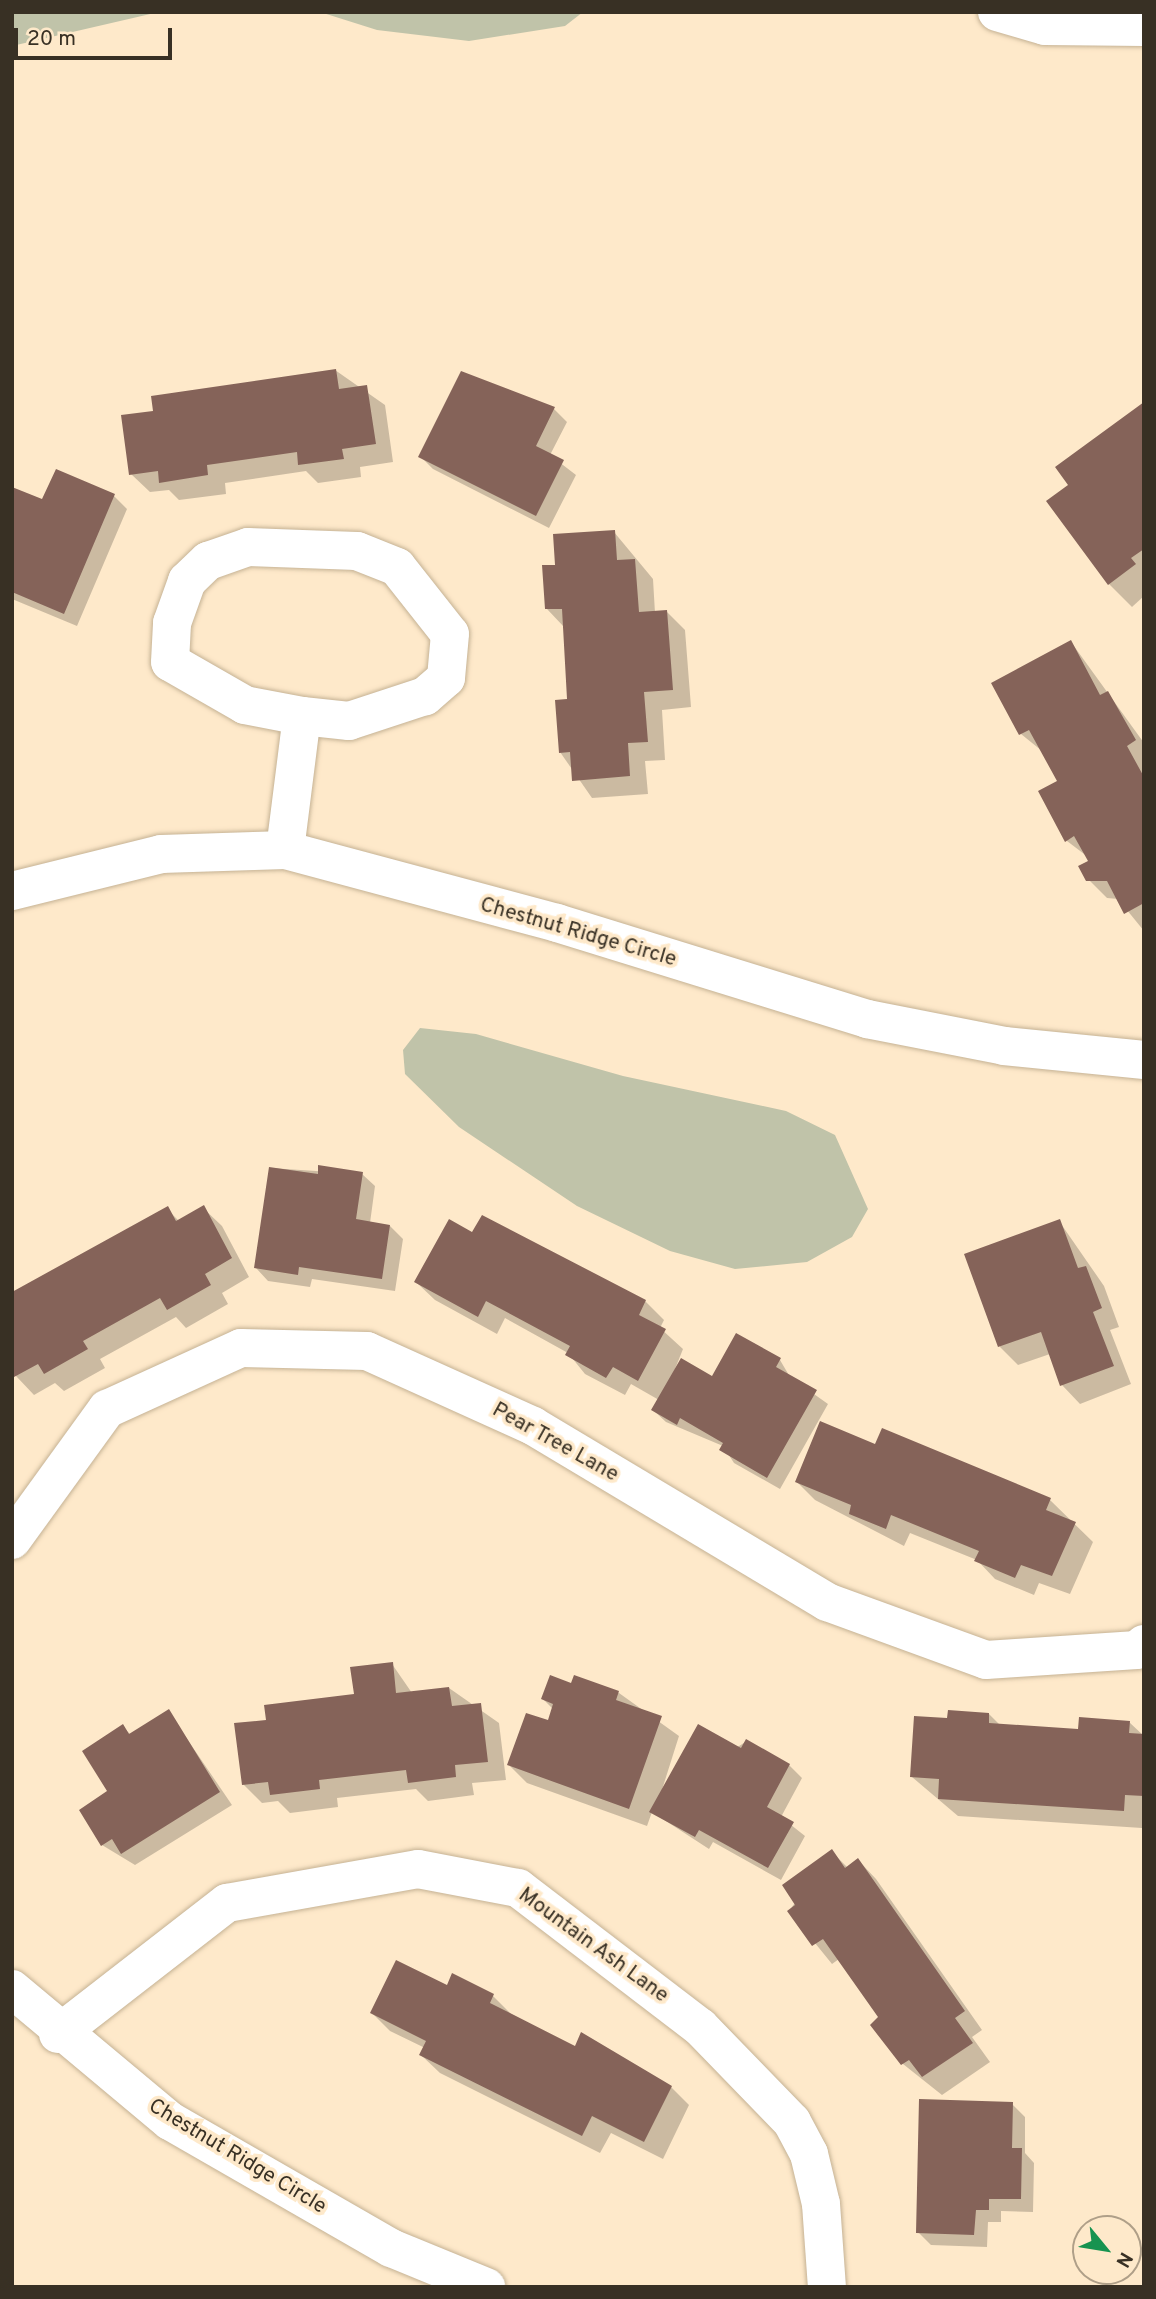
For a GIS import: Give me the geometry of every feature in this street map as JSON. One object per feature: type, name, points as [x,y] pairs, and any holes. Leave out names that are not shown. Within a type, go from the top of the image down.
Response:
[{"type":"street","points":[[997,12],[1045,26],[1144,27]]},
{"type":"street","points":[[248,547],[356,551],[397,567],[450,634],[446,678],[425,696],[349,721],[302,716],[245,705],[170,662],[172,624],[187,580],[208,561],[248,547]]},
{"type":"street","points":[[285,850],[302,716]]},
{"type":"street","name":"Chestnut Ridge Circle","points":[[12,891],[161,854],[285,850],[557,923],[867,1019],[1004,1045],[1144,1060]]},
{"type":"street","name":"Pear Tree Lane","points":[[12,1540],[107,1409],[241,1348],[367,1351],[533,1426],[827,1602],[986,1660],[1137,1650],[1144,1644]]},
{"type":"street","name":"Mountain Ash Lane","points":[[58,2034],[227,1903],[418,1869],[518,1888],[700,2027],[792,2122],[810,2154],[821,2204],[827,2287]]},
{"type":"street","name":"Chestnut Ridge Circle","points":[[12,1989],[58,2034],[170,2121],[391,2248],[486,2287]]},
{"type":"green space","points":[[12,12],[159,12],[12,46]]},
{"type":"green space","points":[[320,12],[583,12],[565,26],[469,41],[377,30]]},
{"type":"green space","points":[[420,1028],[476,1034],[623,1076],[786,1111],[835,1135],[868,1209],[852,1237],[807,1262],[735,1269],[670,1251],[577,1206],[459,1127],[405,1074],[403,1050]]},
{"type":"building","points":[[336,369],[339,389],[367,385],[376,444],[342,449],[344,459],[298,465],[297,452],[207,465],[208,475],[159,483],[158,471],[129,475],[121,415],[153,411],[151,396]]},
{"type":"building","points":[[461,371],[555,407],[536,446],[564,460],[536,516],[418,457]]},
{"type":"building","points":[[1144,402],[1144,549],[1131,558],[1136,564],[1108,585],[1046,501],[1068,485],[1055,467]]},
{"type":"building","points":[[56,469],[115,494],[64,614],[12,592],[12,487],[42,499]]},
{"type":"building","points":[[615,530],[617,560],[635,559],[639,612],[667,610],[673,690],[644,692],[648,742],[628,743],[630,776],[572,781],[570,752],[559,753],[555,700],[567,699],[562,609],[545,609],[542,565],[555,565],[553,534]]},
{"type":"building","points":[[1071,640],[1100,695],[1108,691],[1136,740],[1127,746],[1144,777],[1144,903],[1124,914],[1107,881],[1086,881],[1078,866],[1088,861],[1074,836],[1065,842],[1038,791],[1057,781],[1029,730],[1019,735],[991,683]]},
{"type":"building","points":[[318,1165],[363,1172],[356,1219],[390,1225],[382,1279],[299,1267],[298,1275],[254,1268],[269,1167],[318,1174]]},
{"type":"building","points":[[204,1205],[232,1258],[205,1274],[211,1285],[167,1310],[160,1298],[83,1341],[88,1349],[44,1374],[38,1364],[14,1377],[12,1292],[168,1206],[176,1221]]},
{"type":"building","points":[[482,1215],[646,1300],[639,1315],[666,1329],[638,1381],[613,1367],[606,1378],[565,1355],[570,1346],[486,1301],[478,1317],[414,1282],[449,1219],[472,1232]]},
{"type":"building","points":[[1060,1219],[1078,1268],[1086,1266],[1102,1308],[1093,1312],[1114,1366],[1060,1386],[1041,1332],[998,1347],[964,1254]]},
{"type":"building","points":[[736,1333],[781,1358],[776,1367],[817,1390],[767,1478],[719,1450],[723,1443],[680,1418],[677,1425],[651,1410],[681,1358],[712,1376]]},
{"type":"building","points":[[820,1421],[875,1444],[882,1428],[1051,1498],[1046,1510],[1076,1522],[1052,1576],[1021,1565],[1015,1578],[974,1561],[979,1551],[891,1515],[886,1529],[849,1514],[851,1505],[795,1482]]},
{"type":"building","points":[[393,1662],[396,1693],[449,1687],[452,1706],[481,1703],[488,1762],[455,1765],[456,1777],[408,1783],[406,1770],[319,1780],[320,1789],[270,1795],[268,1782],[242,1785],[234,1723],[266,1720],[264,1705],[354,1694],[350,1667]]},
{"type":"building","points":[[550,1675],[571,1683],[574,1675],[619,1691],[616,1700],[662,1716],[629,1809],[507,1765],[526,1713],[548,1720],[553,1704],[541,1699]]},
{"type":"building","points":[[169,1709],[220,1792],[121,1854],[112,1839],[101,1846],[79,1810],[107,1791],[82,1751],[123,1724],[129,1734]]},
{"type":"building","points":[[948,1710],[989,1713],[989,1723],[1078,1729],[1079,1717],[1130,1721],[1129,1733],[1144,1734],[1144,1796],[1125,1795],[1124,1811],[938,1799],[939,1779],[910,1777],[914,1716],[947,1718]]},
{"type":"building","points":[[698,1724],[741,1748],[746,1739],[790,1764],[767,1807],[794,1822],[768,1868],[699,1830],[695,1837],[649,1812]]},
{"type":"building","points":[[832,1849],[845,1868],[858,1858],[965,2011],[955,2018],[973,2043],[922,2077],[909,2060],[901,2065],[870,2025],[878,2017],[823,1939],[812,1946],[787,1911],[795,1905],[782,1885]]},
{"type":"building","points":[[396,1960],[447,1985],[452,1973],[494,1994],[490,2003],[575,2046],[581,2032],[672,2086],[644,2142],[592,2116],[582,2136],[419,2055],[426,2041],[370,2013]]},
{"type":"building","points":[[919,2099],[1013,2102],[1012,2148],[1022,2148],[1021,2199],[989,2199],[989,2210],[976,2210],[974,2235],[916,2233]]}]
